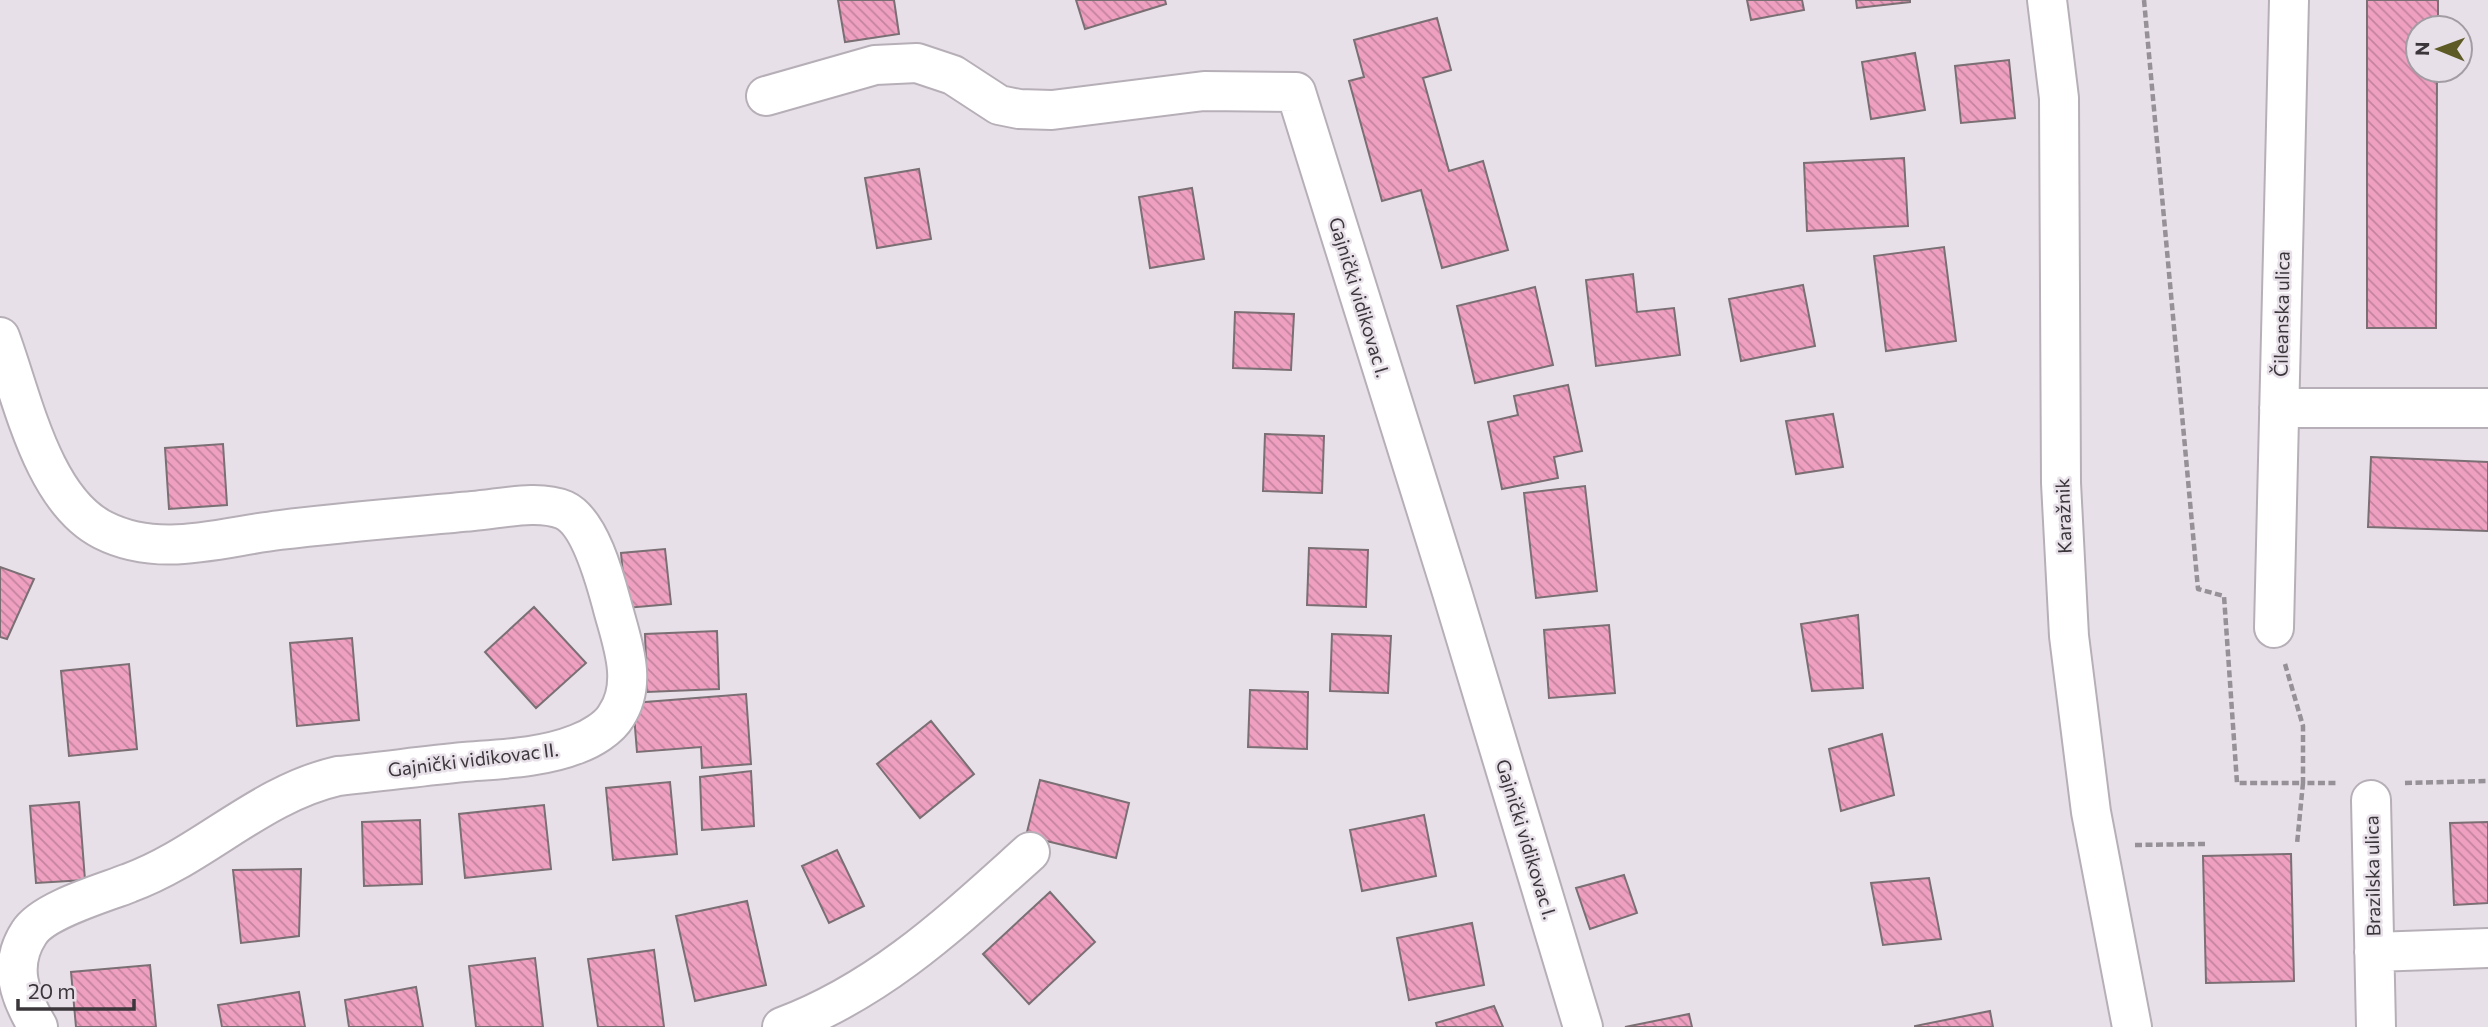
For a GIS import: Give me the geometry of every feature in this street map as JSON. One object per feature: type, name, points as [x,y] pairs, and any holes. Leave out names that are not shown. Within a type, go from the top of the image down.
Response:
[{"type":"street","name":"Karažnik","points":[[2047,0],[2059,98],[2061,483],[2068,636],[2091,812],[2132,1027]]},
{"type":"street","name":"Čileanska ulica","points":[[2274,628],[2289,0]]},
{"type":"street","name":"Gajnički vidikovac I.","points":[[766,96],[875,65],[918,62],[953,75],[999,105],[1019,108],[1052,110],[1204,91],[1296,92],[1452,592],[1583,1027]]},
{"type":"street","name":"Gajnički vidikovac II.","points":[[0,337],[17,427],[66,498],[100,529],[139,543],[183,545],[279,530],[521,507],[545,506],[564,510],[583,528],[607,588],[627,662],[627,683],[616,717],[601,731],[578,744],[520,757],[338,776],[290,792],[138,880],[63,908],[30,930],[8,955],[18,985],[38,1027]]},
{"type":"street","points":[[2279,408],[2488,408]]},
{"type":"street","name":"Brazilska ulica","points":[[2371,789],[2376,1027]]},
{"type":"street","points":[[782,1027],[864,989],[939,933],[1030,852]]},
{"type":"street","name":"Brazilska ulica","points":[[2374,952],[2488,948]]},
{"type":"path","points":[[2144,0],[2198,589],[2224,596],[2237,783],[2303,783],[2371,789],[2488,781]]},
{"type":"path","points":[[2274,628],[2304,726],[2303,783],[2297,844]]},
{"type":"path","points":[[2122,846],[2204,844]]},
{"type":"building","points":[[838,0],[894,0],[899,34],[845,42]]},
{"type":"building","points":[[1076,0],[1165,0],[1166,4],[1085,29]]},
{"type":"building","points":[[1747,0],[1802,0],[1804,10],[1751,20]]},
{"type":"building","points":[[1856,0],[1910,0],[1910,2],[1857,8]]},
{"type":"building","points":[[2367,0],[2438,0],[2438,14],[2404,14],[2404,84],[2437,84],[2436,328],[2367,328]]},
{"type":"building","points":[[1437,18],[1451,70],[1423,78],[1449,171],[1483,161],[1508,250],[1442,268],[1421,190],[1382,201],[1349,81],[1364,77],[1354,40]]},
{"type":"building","points":[[1915,53],[1925,110],[1871,119],[1862,62]]},
{"type":"building","points":[[2009,60],[2015,118],[1961,123],[1955,66]]},
{"type":"building","points":[[1904,158],[1908,226],[1807,231],[1804,163]]},
{"type":"building","points":[[919,169],[931,239],[877,248],[865,178]]},
{"type":"building","points":[[1192,188],[1204,259],[1150,268],[1139,197]]},
{"type":"building","points":[[1944,247],[1956,341],[1886,351],[1874,256]]},
{"type":"building","points":[[1633,274],[1637,312],[1674,308],[1680,355],[1596,366],[1586,280]]},
{"type":"building","points":[[1803,285],[1815,346],[1741,361],[1729,299]]},
{"type":"building","points":[[1535,287],[1553,365],[1475,383],[1457,306]]},
{"type":"building","points":[[1235,312],[1294,314],[1291,370],[1233,368]]},
{"type":"building","points":[[1568,385],[1582,451],[1554,457],[1558,478],[1502,489],[1488,422],[1518,415],[1514,396]]},
{"type":"building","points":[[1833,414],[1843,467],[1796,474],[1786,421]]},
{"type":"building","points":[[1265,434],[1324,436],[1322,493],[1263,491]]},
{"type":"building","points":[[223,444],[227,505],[169,509],[165,448]]},
{"type":"building","points":[[2371,457],[2488,462],[2488,531],[2368,527]]},
{"type":"building","points":[[1585,486],[1597,591],[1536,598],[1524,493]]},
{"type":"building","points":[[1309,548],[1368,550],[1366,607],[1307,605]]},
{"type":"building","points":[[665,549],[671,604],[626,608],[621,553]]},
{"type":"building","points":[[0,567],[34,579],[7,639],[0,637]]},
{"type":"building","points":[[534,607],[586,663],[536,708],[485,652]]},
{"type":"building","points":[[1858,615],[1863,688],[1812,691],[1801,624]]},
{"type":"building","points":[[1609,625],[1615,693],[1549,698],[1544,630]]},
{"type":"building","points":[[717,631],[719,689],[647,692],[645,634]]},
{"type":"building","points":[[1332,634],[1391,636],[1388,693],[1330,691]]},
{"type":"building","points":[[352,638],[359,720],[297,726],[290,643]]},
{"type":"building","points":[[129,664],[137,749],[69,756],[61,671]]},
{"type":"building","points":[[1250,690],[1308,692],[1307,749],[1248,747]]},
{"type":"building","points":[[746,694],[751,764],[702,768],[701,747],[637,752],[633,703]]},
{"type":"building","points":[[931,721],[974,774],[920,818],[877,764]]},
{"type":"building","points":[[1882,734],[1894,795],[1841,811],[1829,749]]},
{"type":"building","points":[[751,771],[754,826],[702,830],[700,777]]},
{"type":"building","points":[[1040,780],[1129,803],[1116,858],[1026,836]]},
{"type":"building","points":[[670,782],[677,854],[613,860],[606,788]]},
{"type":"building","points":[[79,802],[85,880],[36,883],[30,806]]},
{"type":"building","points":[[544,805],[551,869],[465,878],[459,814]]},
{"type":"building","points":[[1424,815],[1436,876],[1362,891],[1350,830]]},
{"type":"building","points":[[420,820],[422,884],[364,886],[362,822]]},
{"type":"building","points":[[2488,822],[2488,903],[2454,905],[2450,823]]},
{"type":"building","points":[[837,850],[864,906],[829,923],[802,866]]},
{"type":"building","points":[[2291,854],[2294,981],[2206,983],[2203,856]]},
{"type":"building","points":[[301,869],[299,936],[241,943],[233,870]]},
{"type":"building","points":[[1624,875],[1637,913],[1590,929],[1576,888]]},
{"type":"building","points":[[1929,878],[1941,939],[1883,945],[1871,883]]},
{"type":"building","points":[[1050,892],[1095,942],[1029,1004],[983,954]]},
{"type":"building","points":[[747,901],[766,985],[695,1001],[676,916]]},
{"type":"building","points":[[1472,923],[1484,985],[1409,1000],[1397,938]]},
{"type":"building","points":[[654,950],[664,1027],[598,1027],[588,959]]},
{"type":"building","points":[[535,958],[543,1027],[476,1027],[469,966]]},
{"type":"building","points":[[150,965],[156,1027],[76,1027],[71,972]]},
{"type":"building","points":[[416,987],[423,1027],[349,1027],[345,1000]]},
{"type":"building","points":[[299,992],[305,1027],[222,1027],[218,1005]]},
{"type":"building","points":[[1494,1006],[1503,1027],[1437,1027],[1436,1023]]},
{"type":"building","points":[[1990,1011],[1993,1027],[1915,1027],[1915,1026]]},
{"type":"building","points":[[1689,1014],[1692,1027],[1625,1027]]}]
